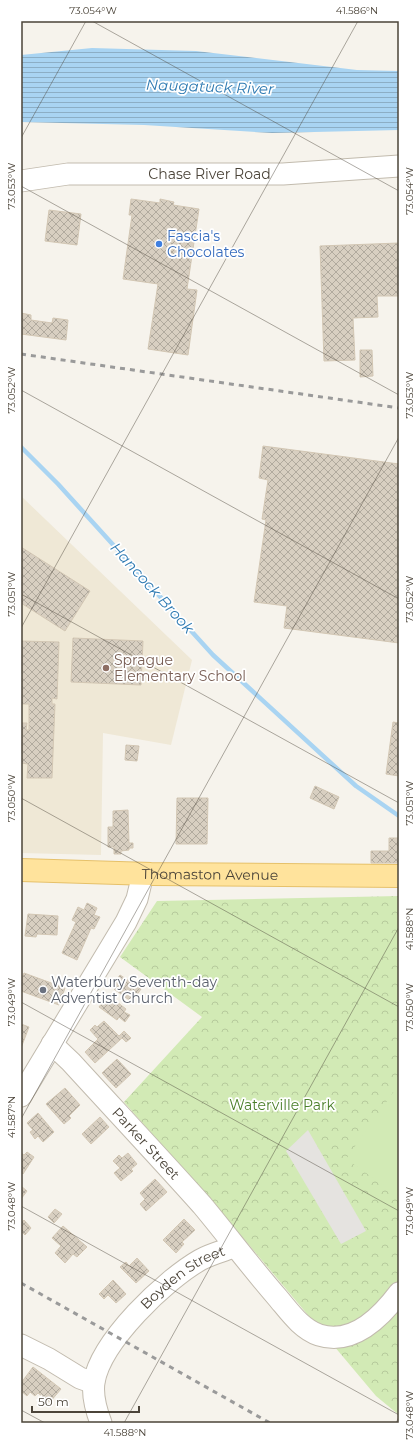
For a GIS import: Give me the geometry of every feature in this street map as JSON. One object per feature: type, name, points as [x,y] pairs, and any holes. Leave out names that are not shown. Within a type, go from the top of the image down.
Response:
[{"type":"main road","name":"Thomaston Avenue","points":[[21,870],[143,874],[399,876]]},
{"type":"street","name":"Chase River Road","points":[[21,181],[68,174],[283,174],[399,166]]},
{"type":"street","points":[[21,1096],[126,922],[137,899],[143,874]]},
{"type":"street","name":"Parker Street","points":[[52,1044],[71,1062],[202,1205],[234,1247]]},
{"type":"street","name":"Boyden Street","points":[[101,1423],[94,1399],[94,1383],[100,1363],[108,1348],[126,1324],[145,1305],[170,1283],[199,1261],[234,1247],[299,1322],[308,1330],[319,1335],[339,1337],[359,1331],[382,1313],[399,1293]]},
{"type":"street","points":[[21,1345],[49,1359],[80,1378],[94,1383]]},
{"type":"shaded area","name":"Sprague Elementary School","points":[[21,496],[192,660],[171,745],[103,733],[101,855],[21,853]]},
{"type":"shaded area","points":[[308,1130],[366,1231],[341,1244],[286,1151]]},
{"type":"green space","name":"Waterville Park","points":[[399,896],[399,1415],[376,1396],[244,1239],[124,1102],[202,1017],[120,957],[157,901]]},
{"type":"green space","points":[[399,1084],[399,1196],[346,1159]]},
{"type":"water","name":"Naugatuck River","points":[[92,48],[196,51],[357,70],[399,71],[399,130],[272,133],[144,125],[21,122],[21,55]]},
{"type":"building","points":[[131,199],[160,203],[160,199],[174,202],[173,205],[199,209],[187,289],[197,290],[188,355],[148,349],[158,284],[123,279],[132,215],[129,215]]},
{"type":"building","points":[[49,210],[81,214],[77,245],[45,241]]},
{"type":"building","points":[[399,243],[399,296],[377,296],[378,317],[353,318],[355,360],[324,361],[320,246]]},
{"type":"building","points":[[21,313],[31,315],[31,320],[52,323],[53,318],[68,320],[66,340],[21,334]]},
{"type":"building","points":[[360,350],[372,350],[373,376],[360,377]]},
{"type":"building","points":[[263,446],[399,464],[399,643],[284,628],[287,606],[254,602],[266,520],[262,519],[268,480],[259,478]]},
{"type":"building","points":[[21,547],[90,591],[65,631],[21,603]]},
{"type":"building","points":[[73,638],[143,641],[141,685],[71,682]]},
{"type":"building","points":[[21,641],[59,642],[57,699],[52,698],[52,704],[55,704],[52,778],[27,778],[28,764],[21,763],[21,723],[27,723],[26,730],[29,730],[29,704],[21,704]]},
{"type":"building","points":[[393,722],[399,723],[399,776],[386,774]]},
{"type":"building","points":[[126,745],[139,746],[137,761],[125,760]]},
{"type":"building","points":[[315,786],[339,797],[334,809],[310,798]]},
{"type":"building","points":[[177,798],[208,798],[207,844],[176,844]]},
{"type":"building","points":[[128,810],[129,843],[133,843],[133,848],[121,851],[121,854],[114,854],[114,847],[108,847],[108,827],[113,827],[113,811]]},
{"type":"building","points":[[389,838],[399,838],[399,863],[371,863],[371,851],[389,851]]},
{"type":"building","points":[[87,903],[97,908],[94,915],[100,917],[94,929],[91,928],[77,960],[62,953],[76,922],[72,920],[78,907],[84,910]]},
{"type":"building","points":[[28,914],[58,916],[57,935],[37,934],[36,937],[25,936]]},
{"type":"building","name":"Waterbury Seventh-day Adventist Church","points":[[24,973],[65,988],[59,1005],[21,991],[21,980]]},
{"type":"building","points":[[120,975],[141,989],[132,1002],[114,989],[117,984],[114,983]]},
{"type":"building","points":[[108,995],[126,1009],[124,1012],[130,1015],[125,1022],[119,1017],[117,1020],[99,1007]]},
{"type":"building","points":[[104,1021],[119,1036],[124,1031],[131,1038],[126,1042],[122,1038],[95,1063],[85,1052],[98,1039],[90,1030],[95,1025],[97,1027]]},
{"type":"building","points":[[21,1024],[29,1027],[21,1048]]},
{"type":"building","points":[[117,1059],[131,1074],[116,1088],[102,1073]]},
{"type":"building","points":[[65,1088],[80,1105],[69,1116],[71,1118],[64,1124],[46,1104]]},
{"type":"building","points":[[38,1113],[54,1132],[43,1142],[38,1136],[35,1139],[30,1132],[33,1130],[27,1123]]},
{"type":"building","points":[[100,1117],[109,1127],[91,1144],[82,1134]]},
{"type":"building","points":[[27,1152],[34,1157],[23,1174],[21,1172],[21,1153],[24,1155]]},
{"type":"building","points":[[128,1153],[137,1164],[131,1169],[133,1171],[121,1181],[114,1173],[120,1168],[113,1161],[119,1155],[122,1158]]},
{"type":"building","points":[[155,1179],[167,1192],[146,1211],[140,1204],[145,1199],[140,1193]]},
{"type":"building","points":[[21,1186],[27,1191],[21,1199]]},
{"type":"building","points":[[55,1209],[62,1214],[54,1223],[48,1217]]},
{"type":"building","points":[[184,1219],[195,1230],[182,1242],[184,1244],[176,1253],[163,1240]]},
{"type":"building","points":[[24,1220],[31,1228],[25,1235],[21,1231],[21,1223]]},
{"type":"building","points":[[63,1226],[87,1247],[77,1257],[73,1254],[65,1263],[55,1253],[61,1246],[52,1238]]},
{"type":"building","points":[[137,1258],[149,1271],[136,1283],[120,1267],[126,1262],[129,1266]]},
{"type":"building","points":[[113,1280],[126,1294],[116,1303],[108,1295],[104,1299],[99,1294]]},
{"type":"building","points":[[33,1367],[61,1389],[50,1402],[38,1393],[35,1396],[30,1392],[27,1396],[21,1391],[21,1383]]},
{"type":"waterway","name":"Hancock Brook","points":[[21,447],[58,484],[213,655],[356,786],[399,816]]},
{"type":"railway","points":[[21,354],[399,408]]},
{"type":"railway","points":[[21,1283],[270,1423]]},
{"type":"place","name":"Fascia's Chocolates","points":[[159,244]]},
{"type":"place","name":"Sprague Elementary School","points":[[106,668]]},
{"type":"place","name":"Waterbury Seventh-day Adventist Church","points":[[43,990]]}]
